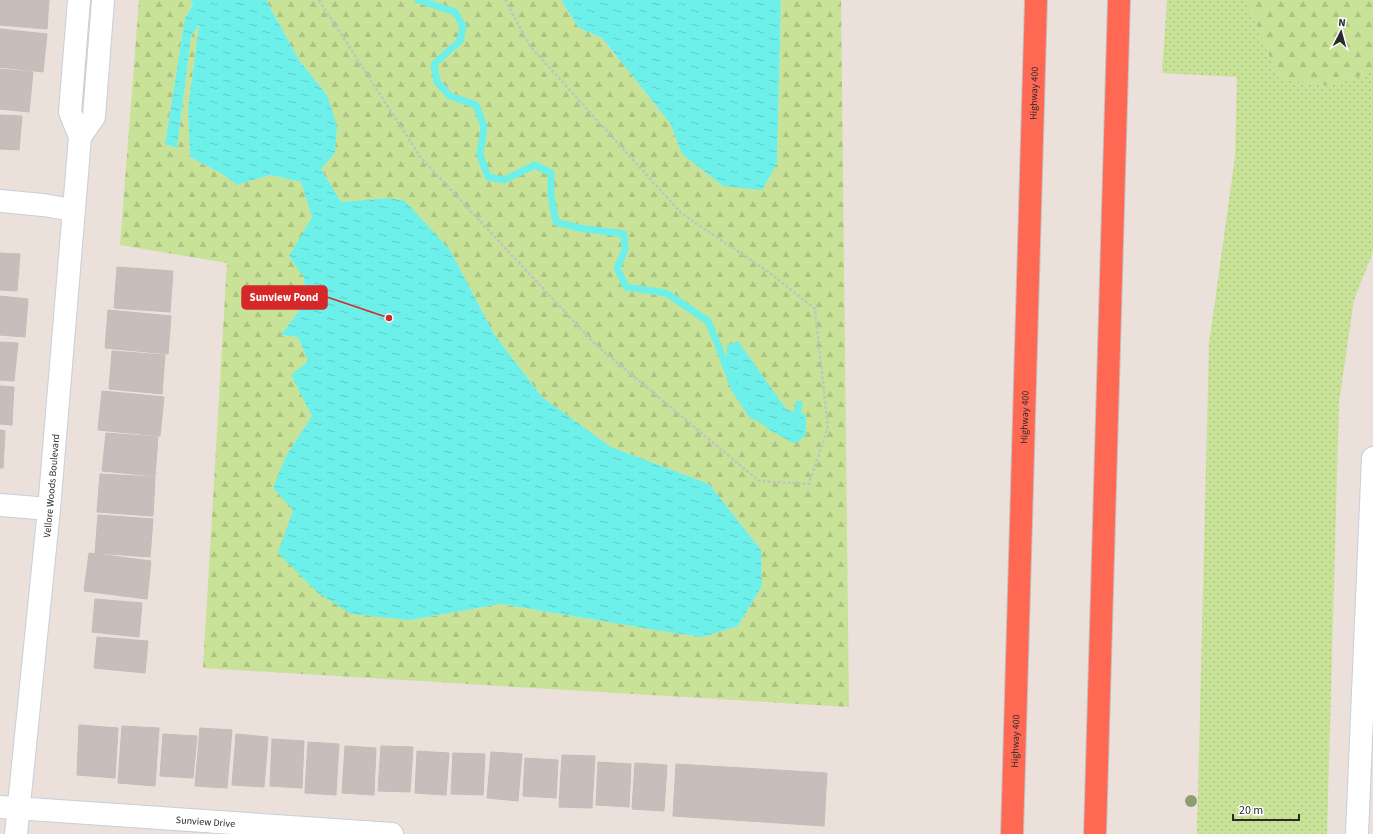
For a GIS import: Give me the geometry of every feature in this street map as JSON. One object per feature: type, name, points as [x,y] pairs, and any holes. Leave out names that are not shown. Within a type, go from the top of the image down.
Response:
[{"type":"highway","name":"Highway 400","points":[[1012,834],[1036,0]]},
{"type":"highway","points":[[1095,834],[1119,0]]},
{"type":"street","name":"Vellore Woods Boulevard","points":[[16,834],[9,808],[49,509],[80,137],[70,112],[79,0]]},
{"type":"street","name":"Vellore Woods Boulevard","points":[[80,137],[94,116],[104,0]]},
{"type":"street","points":[[0,201],[43,204],[73,210]]},
{"type":"street","points":[[1358,834],[1373,458]]},
{"type":"street","points":[[0,505],[49,509]]},
{"type":"street","name":"Sunview Drive","points":[[9,808],[392,834]]},
{"type":"path","points":[[319,0],[422,158],[596,346],[759,481],[809,484],[828,427],[815,309],[770,272],[681,213],[530,46],[505,0]]},
{"type":"green space","points":[[139,0],[190,0],[193,3],[185,18],[165,144],[177,148],[191,37],[199,22],[188,109],[190,157],[224,175],[237,185],[270,175],[301,182],[312,217],[290,256],[304,278],[306,301],[281,335],[298,337],[308,361],[292,375],[312,416],[286,456],[410,620],[501,604],[703,637],[738,626],[762,586],[761,550],[709,484],[611,447],[542,397],[494,334],[450,250],[388,198],[341,202],[321,169],[327,95],[299,60],[266,0],[561,0],[579,28],[602,38],[670,123],[682,154],[777,164],[781,0],[841,0],[849,707],[203,668],[227,263],[120,245]]},
{"type":"green space","points":[[1167,0],[1246,0],[1279,79],[1330,86],[1373,72],[1373,252],[1354,300],[1339,402],[1327,834],[1197,834],[1209,344],[1235,157],[1237,77],[1162,73]]},
{"type":"green space","points":[[1246,0],[1373,0],[1373,72],[1330,86],[1279,79]]},
{"type":"water","points":[[190,0],[266,0],[299,60],[327,95],[337,126],[335,153],[321,169],[341,202],[388,198],[405,201],[450,250],[494,334],[542,397],[611,447],[709,484],[761,550],[762,586],[738,626],[703,637],[501,604],[410,620],[351,614],[318,593],[278,553],[293,510],[273,488],[286,456],[312,416],[291,375],[308,361],[298,337],[281,335],[306,301],[304,278],[289,256],[312,217],[301,182],[270,175],[237,185],[224,175],[190,157],[188,109],[199,24],[191,37],[177,148],[165,144],[185,18],[193,4]]},
{"type":"water","points":[[561,0],[781,0],[777,164],[762,190],[723,186],[682,154],[670,123],[602,38],[579,28]]},
{"type":"water","points":[[738,341],[786,409],[806,415],[806,435],[795,444],[768,429],[747,408],[726,366],[727,345]]},
{"type":"building","points":[[0,0],[49,0],[47,29],[0,25]]},
{"type":"building","points":[[0,29],[47,34],[43,72],[0,67]]},
{"type":"building","points":[[0,69],[33,72],[29,112],[0,109]]},
{"type":"building","points":[[0,115],[22,116],[19,150],[0,149]]},
{"type":"building","points":[[0,253],[20,254],[17,291],[0,290]]},
{"type":"building","points":[[117,267],[173,271],[170,312],[114,308]]},
{"type":"building","points":[[0,296],[28,299],[25,337],[0,335]]},
{"type":"building","points":[[108,310],[171,316],[168,354],[105,348]]},
{"type":"building","points":[[0,342],[18,343],[14,381],[0,380]]},
{"type":"building","points":[[112,351],[165,355],[162,394],[109,389]]},
{"type":"building","points":[[0,386],[14,387],[12,425],[0,424]]},
{"type":"building","points":[[102,391],[164,397],[160,436],[98,430]]},
{"type":"building","points":[[0,430],[5,431],[3,468],[0,468]]},
{"type":"building","points":[[106,433],[158,437],[155,476],[102,471]]},
{"type":"building","points":[[100,474],[155,477],[153,516],[97,512]]},
{"type":"building","points":[[98,515],[153,519],[150,557],[95,553]]},
{"type":"building","points":[[89,553],[151,561],[147,599],[84,591]]},
{"type":"building","points":[[95,599],[142,603],[139,637],[92,632]]},
{"type":"building","points":[[97,637],[148,641],[145,673],[94,668]]},
{"type":"building","points":[[79,725],[118,728],[115,778],[77,775]]},
{"type":"building","points":[[122,726],[159,728],[155,786],[118,783]]},
{"type":"building","points":[[200,728],[232,730],[227,788],[195,786]]},
{"type":"building","points":[[163,734],[197,736],[193,778],[160,776]]},
{"type":"building","points":[[236,734],[268,737],[264,787],[232,785]]},
{"type":"building","points":[[272,739],[304,741],[302,788],[270,786]]},
{"type":"building","points":[[308,742],[339,744],[336,795],[305,793]]},
{"type":"building","points":[[345,746],[376,748],[374,795],[342,793]]},
{"type":"building","points":[[381,746],[413,747],[410,792],[378,791]]},
{"type":"building","points":[[417,751],[449,753],[446,795],[415,793]]},
{"type":"building","points":[[491,752],[522,754],[518,801],[487,798]]},
{"type":"building","points":[[453,753],[485,754],[483,795],[451,794]]},
{"type":"building","points":[[562,755],[595,756],[592,808],[559,807]]},
{"type":"building","points":[[525,758],[558,760],[556,798],[523,796]]},
{"type":"building","points":[[598,762],[631,764],[629,807],[596,805]]},
{"type":"building","points":[[635,763],[667,765],[664,811],[632,809]]},
{"type":"building","points":[[676,764],[827,773],[824,826],[673,816]]},
{"type":"waterway","points":[[418,0],[455,12],[463,26],[460,41],[434,64],[437,82],[450,96],[476,105],[484,127],[480,155],[488,177],[504,180],[535,165],[551,173],[551,196],[556,222],[579,228],[624,234],[625,250],[617,268],[626,287],[666,293],[708,321],[734,388],[752,415],[763,420]]},
{"type":"waterway","points":[[795,421],[799,404]]},
{"type":"place","name":"Sunview Pond","points":[[389,318]]}]
